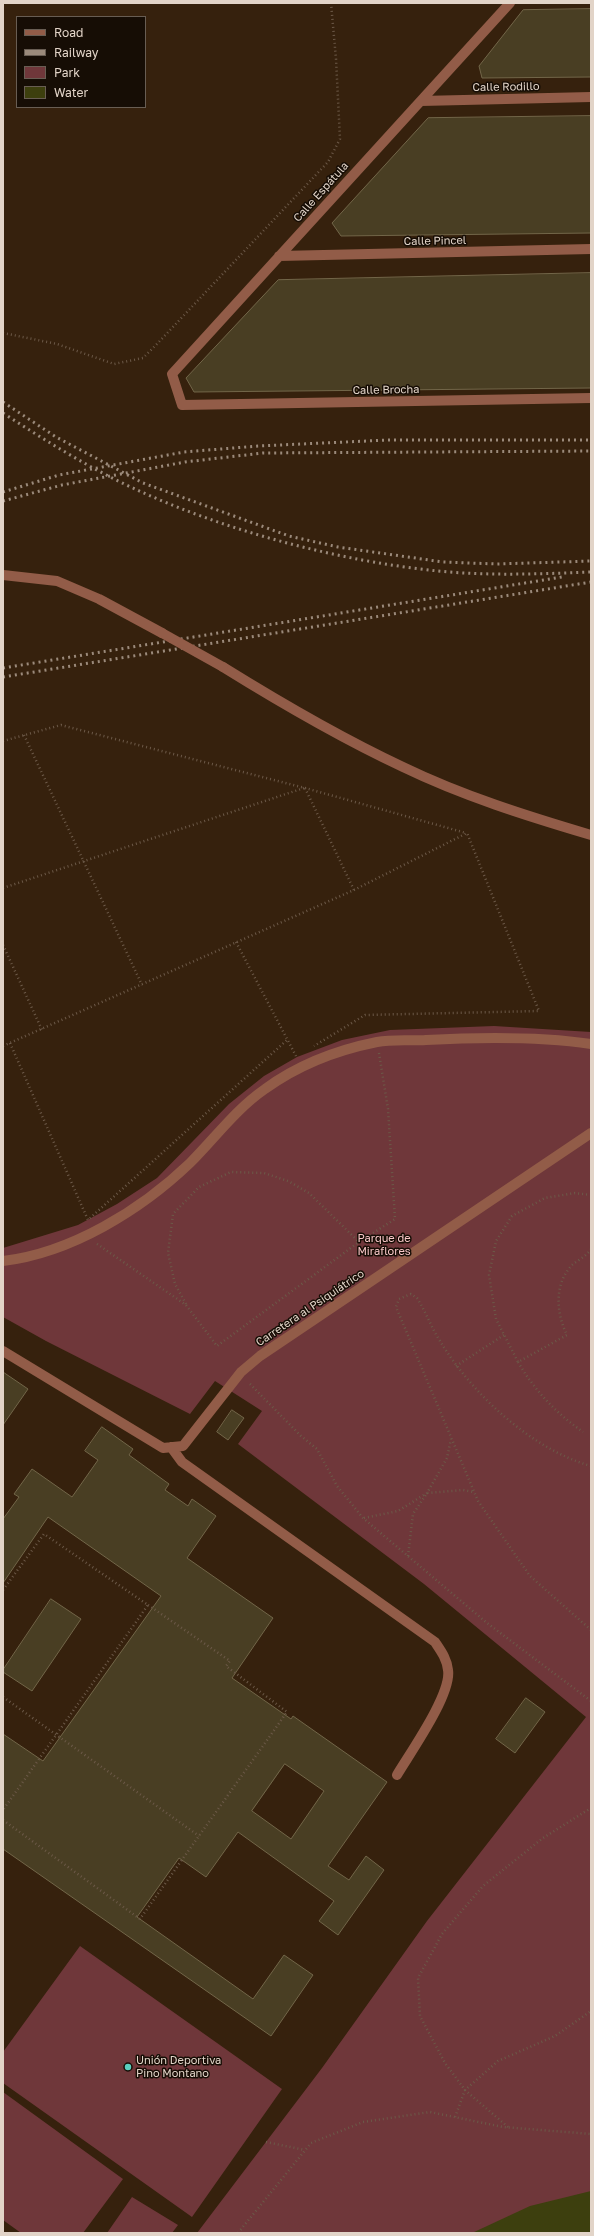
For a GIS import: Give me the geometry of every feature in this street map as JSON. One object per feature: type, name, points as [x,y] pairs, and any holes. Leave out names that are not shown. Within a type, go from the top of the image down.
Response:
[{"type":"street","name":"Calle Espátula","points":[[182,405],[172,374],[510,3]]},
{"type":"street","name":"Calle Rodillo","points":[[421,101],[591,97]]},
{"type":"street","name":"Calle Pincel","points":[[279,256],[591,249]]},
{"type":"street","name":"Calle Brocha","points":[[182,405],[591,398]]},
{"type":"street","points":[[3,575],[57,581],[99,599],[223,667],[329,729],[403,768],[478,798],[591,835]]},
{"type":"street","points":[[3,1261],[27,1258],[87,1236],[155,1194],[190,1163],[228,1122],[264,1089],[292,1072],[320,1058],[378,1042],[457,1038],[558,1039],[591,1044]]},
{"type":"street","name":"Carretera al Psiquiátrico","points":[[171,1447],[183,1446],[241,1372],[260,1356],[591,1133]]},
{"type":"street","points":[[3,1351],[163,1448],[171,1447],[182,1462],[435,1642],[445,1657],[448,1671],[448,1683],[440,1703],[397,1775]]},
{"type":"path","points":[[3,333],[57,344],[114,364],[142,358],[156,345],[328,162],[337,145],[340,139],[336,59],[331,3]]},
{"type":"path","points":[[3,741],[61,725],[305,788],[467,833]]},
{"type":"path","points":[[24,735],[82,861],[142,985]]},
{"type":"path","points":[[3,888],[305,788]]},
{"type":"path","points":[[305,788],[354,890]]},
{"type":"path","points":[[3,1046],[42,1030],[354,890],[467,833]]},
{"type":"path","points":[[309,1049],[366,1015],[539,1011],[467,833]]},
{"type":"path","points":[[236,942],[297,1057],[303,1053]]},
{"type":"path","points":[[3,945],[42,1030]]},
{"type":"path","points":[[10,1043],[88,1220],[287,1040]]},
{"type":"path","points":[[359,1242],[309,1193],[288,1181],[264,1173],[231,1172],[199,1186],[173,1214],[168,1253],[175,1284],[186,1306],[217,1346],[359,1242],[395,1219],[388,1109],[378,1042]]},
{"type":"path","points":[[583,1432],[548,1404],[537,1392],[518,1362],[496,1318],[489,1275],[496,1241],[512,1216],[545,1198],[575,1193],[591,1195]]},
{"type":"path","points":[[87,1236],[186,1306]]},
{"type":"path","points":[[518,1362],[567,1335],[560,1322],[558,1308],[562,1284],[572,1266],[591,1249]]},
{"type":"path","points":[[591,1466],[569,1460],[532,1438],[500,1413],[456,1366],[439,1340],[417,1298],[411,1294],[399,1298],[396,1307],[478,1500],[530,1576],[591,1630]]},
{"type":"path","points":[[456,1366],[504,1335]]},
{"type":"path","points":[[250,1384],[301,1436],[317,1450],[337,1486],[363,1518],[487,1623],[591,1701]]},
{"type":"path","points":[[408,1556],[413,1514],[447,1458],[451,1439]]},
{"type":"path","points":[[363,1518],[398,1511],[427,1493],[463,1490],[474,1492]]},
{"type":"path","points":[[3,1590],[44,1534],[230,1661],[226,1666],[287,1712],[140,1919],[3,1820]]},
{"type":"path","points":[[3,1810],[148,1605]]},
{"type":"path","points":[[3,1697],[199,1836]]},
{"type":"path","points":[[509,2127],[465,2090],[445,2063],[420,2016],[418,1978],[442,1934],[483,1886],[543,1838],[591,1808]]},
{"type":"path","points":[[455,2117],[465,2090],[498,2061],[555,2036],[585,2017],[591,2011]]},
{"type":"path","points":[[238,2233],[311,2142],[363,2122],[430,2112],[509,2127],[591,2134]]},
{"type":"path","points":[[266,2142],[305,2150]]},
{"type":"green space","name":"Parque de Miraflores","points":[[494,1026],[591,1032],[591,2233],[197,2233],[322,2068],[427,1921],[586,1717],[424,1584],[238,1444],[262,1411],[215,1381],[190,1414],[46,1341],[3,1317],[3,1248],[78,1225],[117,1204],[157,1178],[229,1104],[264,1076],[297,1057],[342,1040],[390,1030]]},
{"type":"green space","name":"Unión Deportiva Pino Montano","points":[[80,1946],[282,2089],[192,2217],[3,2083],[3,2052]]},
{"type":"green space","points":[[3,2092],[123,2179],[83,2233],[21,2233],[3,2220]]},
{"type":"green space","points":[[132,2197],[178,2225],[172,2233],[107,2233]]},
{"type":"water","points":[[591,2191],[591,2233],[472,2233],[530,2206]]},
{"type":"building","points":[[591,9],[591,77],[482,78],[479,66],[523,10]]},
{"type":"building","points":[[591,116],[591,233],[341,236],[332,223],[428,118]]},
{"type":"building","points":[[591,273],[591,388],[194,392],[186,378],[278,280]]},
{"type":"building","points":[[3,1372],[28,1389],[3,1425]]},
{"type":"building","points":[[232,1410],[244,1418],[228,1440],[217,1432]]},
{"type":"building","points":[[102,1427],[133,1449],[129,1455],[169,1484],[165,1490],[188,1506],[192,1499],[216,1516],[187,1558],[273,1618],[232,1678],[291,1719],[293,1716],[387,1782],[328,1866],[349,1880],[366,1856],[384,1870],[338,1935],[319,1921],[334,1901],[238,1832],[206,1877],[179,1858],[137,1917],[253,1999],[284,1955],[313,1975],[271,2036],[3,1849],[3,1734],[43,1761],[161,1596],[48,1517],[3,1583],[3,1519],[19,1497],[14,1494],[32,1469],[72,1497],[98,1460],[85,1451]],"holes":[[[285,1764],[324,1791],[291,1839],[252,1811]]]},
{"type":"building","points":[[51,1599],[81,1619],[32,1691],[3,1672],[3,1670]]},
{"type":"building","points":[[526,1698],[545,1712],[515,1753],[496,1739]]},
{"type":"railway","points":[[3,402],[56,437],[143,483],[289,536],[338,547],[443,562],[497,564],[591,561]]},
{"type":"railway","points":[[3,413],[68,454],[135,489],[207,518],[284,542],[362,560],[457,573],[534,574],[591,572]]},
{"type":"railway","points":[[3,492],[59,475],[184,452],[258,446],[389,440],[591,440]]},
{"type":"railway","points":[[3,501],[62,485],[185,462],[263,453],[591,451]]},
{"type":"railway","points":[[3,668],[562,577]]},
{"type":"railway","points":[[3,677],[591,582]]},
{"type":"place","name":"Unión Deportiva Pino Montano","points":[[128,2067]]}]
